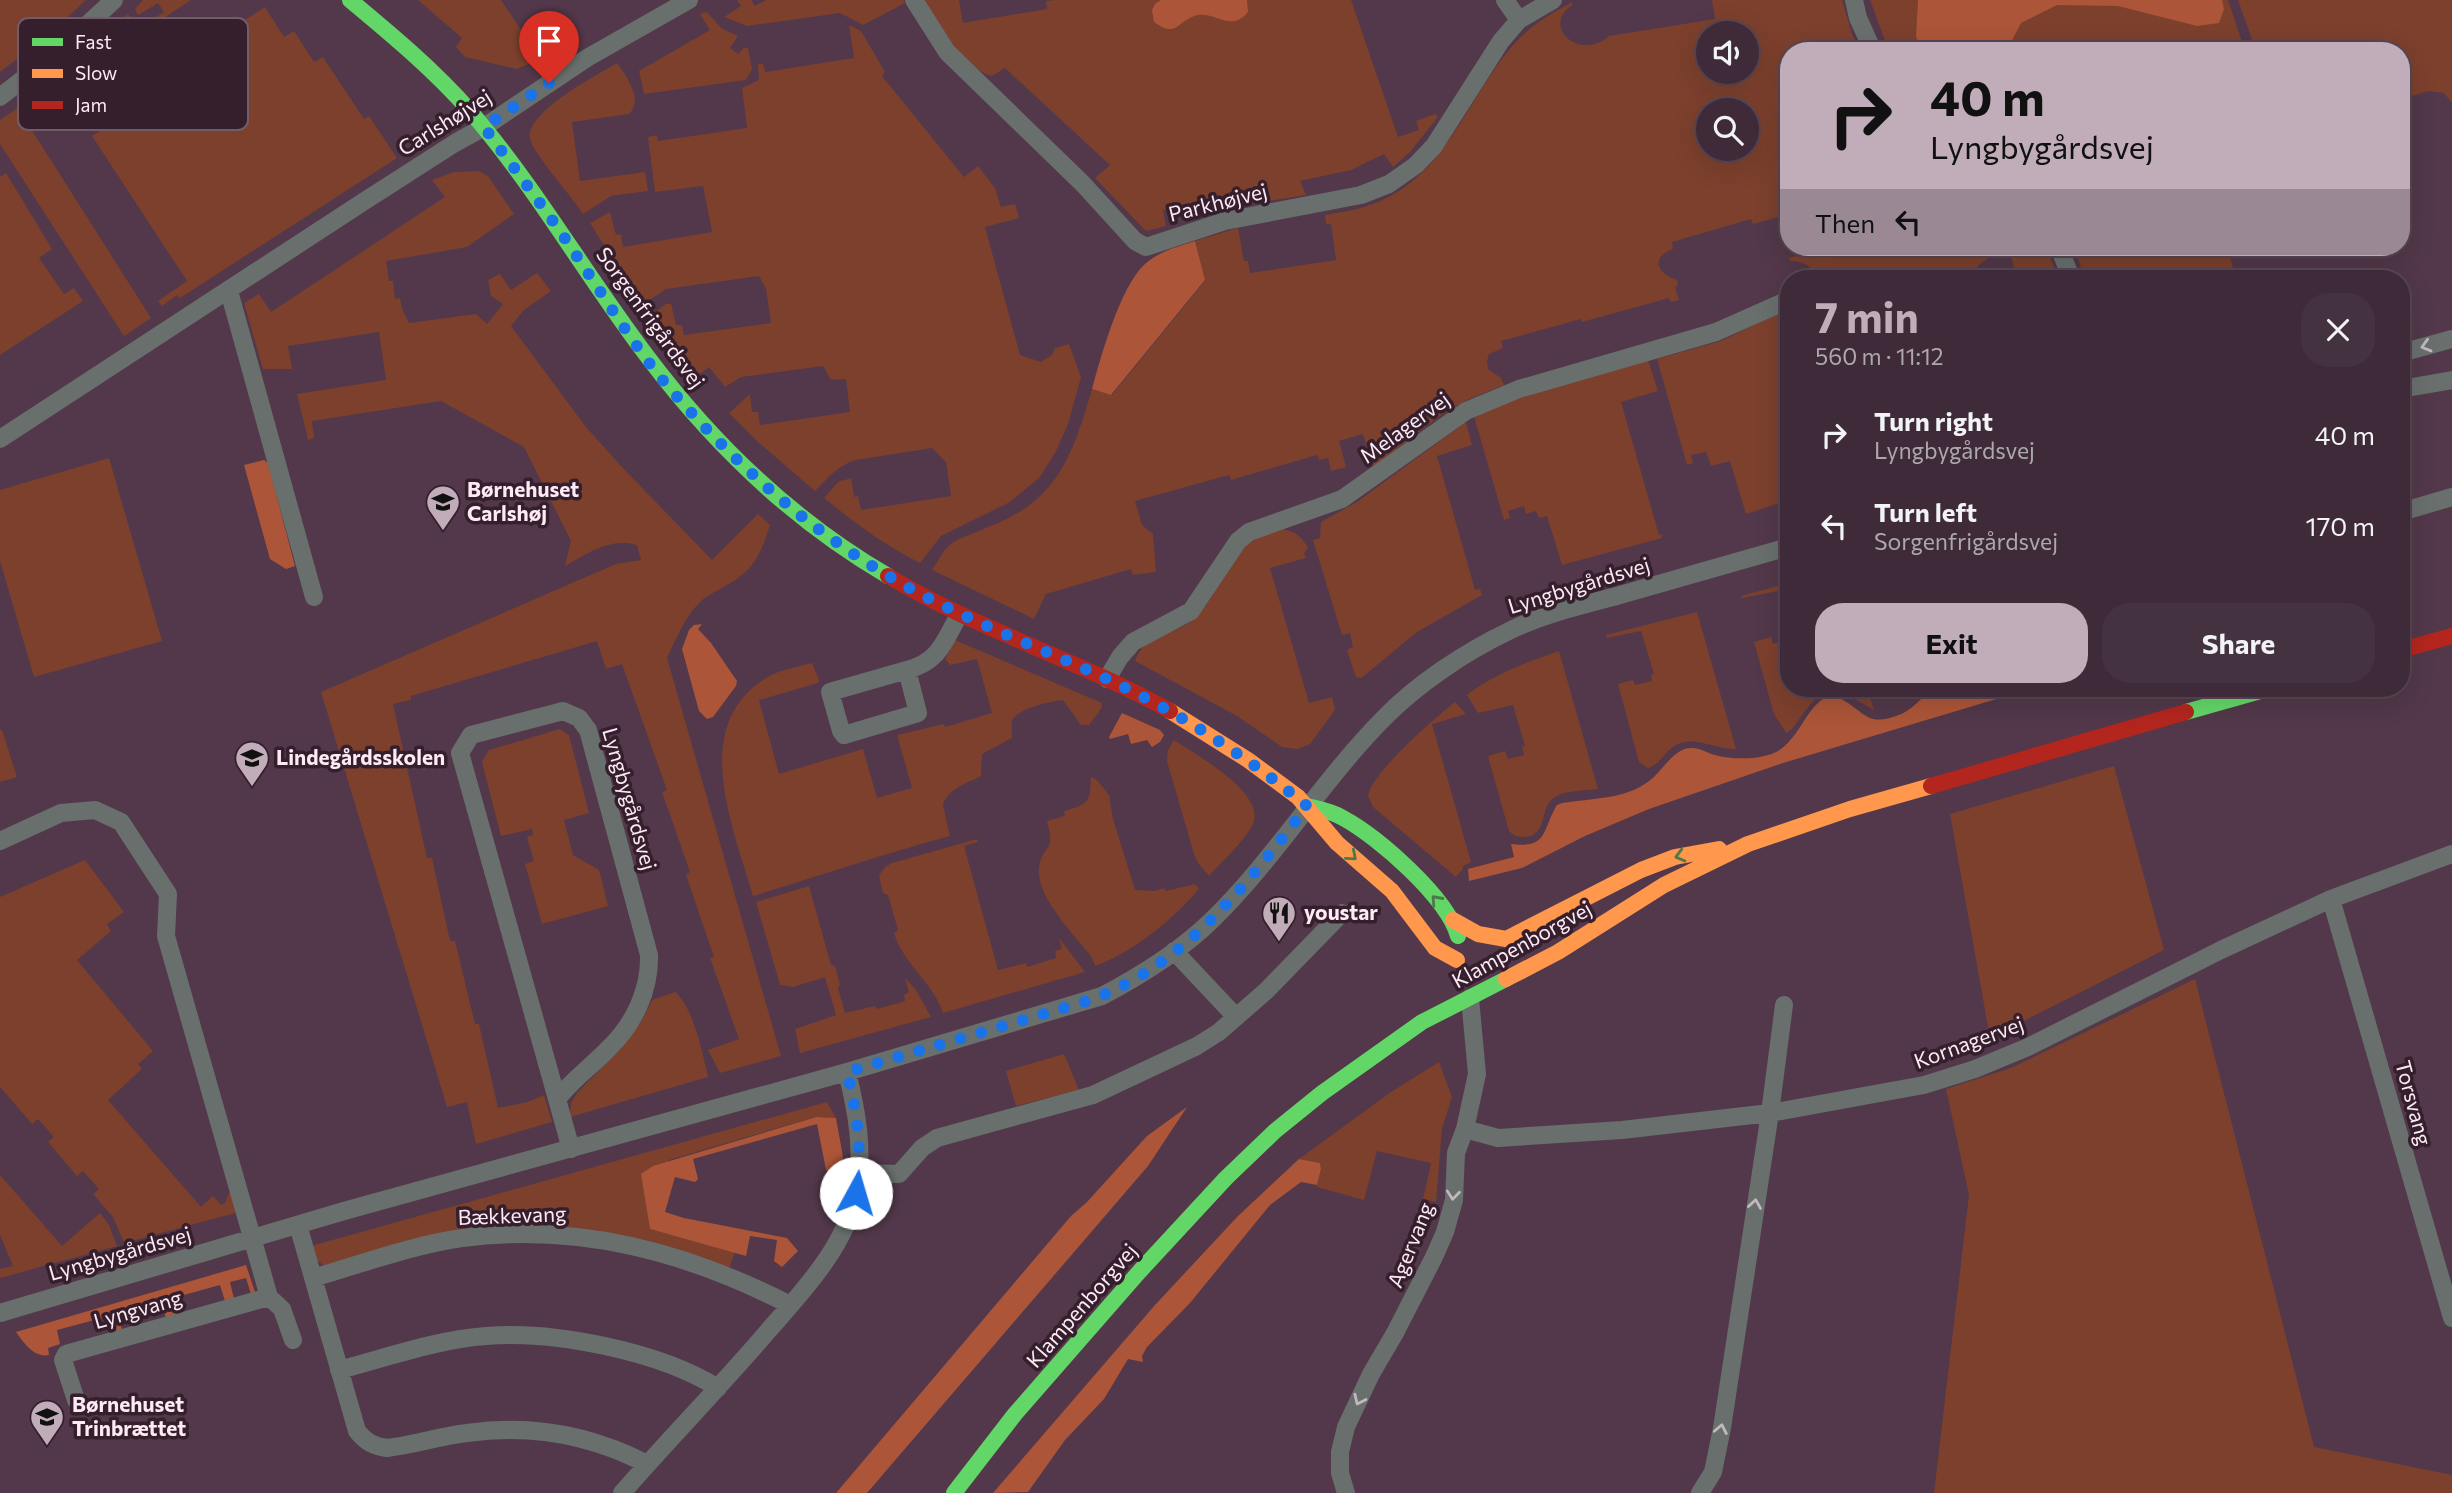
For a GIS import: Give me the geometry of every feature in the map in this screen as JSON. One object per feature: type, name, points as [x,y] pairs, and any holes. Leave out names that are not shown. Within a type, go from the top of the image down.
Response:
[{"type":"street","points":[[94,18],[114,0]]},
{"type":"street","name":"Sorgenfrigårdsvej","points":[[350,0],[424,62],[484,127],[669,388],[753,477],[802,518],[877,569],[959,615],[1107,679],[1179,716],[1268,774],[1307,806],[1333,839],[1403,903],[1424,939],[1441,953],[1463,979]]},
{"type":"street","name":"Carlshøjvej","points":[[0,439],[587,58],[690,0]]},
{"type":"street","name":"Parkhøjvej","points":[[914,0],[947,52],[1083,184],[1135,241],[1146,247],[1225,220],[1361,195],[1389,184],[1416,165],[1434,146],[1501,40],[1519,20],[1553,0]]},
{"type":"street","points":[[1505,0],[1519,20]]},
{"type":"street","points":[[1854,0],[1858,18],[1869,42]]},
{"type":"street","points":[[0,97],[18,83]]},
{"type":"street","points":[[229,291],[314,597]]},
{"type":"street","name":"Melagervej","points":[[1107,679],[1133,642],[1191,611],[1238,541],[1249,532],[1324,507],[1354,493],[1436,431],[1491,399],[1519,388],[1716,332],[1780,304]]},
{"type":"street","points":[[2410,350],[2452,338]]},
{"type":"street","points":[[2410,387],[2452,380]]},
{"type":"street","points":[[2410,509],[2452,497]]},
{"type":"street","name":"Lyngbygårdsvej","points":[[0,1313],[298,1225],[847,1072],[1102,996],[1128,983],[1174,951],[1219,913],[1384,718],[1432,678],[1469,652],[1529,622],[1780,549]]},
{"type":"street","points":[[907,670],[918,713],[844,734],[841,731],[830,692],[907,670],[918,667],[934,657],[959,615]]},
{"type":"street","points":[[2410,648],[2452,636]]},
{"type":"street","name":"Klampenborgvej","points":[[954,1493],[1015,1414],[1139,1272],[1226,1178],[1265,1140],[1322,1093],[1422,1022],[1463,979],[1558,952],[1664,885],[1748,844],[1850,809],[2240,697]]},
{"type":"street","name":"Lyngbygårdsvej","points":[[558,1098],[570,1083],[611,1047],[630,1022],[643,997],[650,975],[649,955],[588,730],[579,718],[563,711],[471,736],[460,753],[571,1149]]},
{"type":"street","name":"Sorgenfrigårdsvej","points":[[1307,806],[1330,811],[1364,832],[1417,878],[1453,920]]},
{"type":"street","points":[[0,841],[61,814],[95,810],[121,822],[169,894],[166,936],[269,1297],[282,1308],[293,1340]]},
{"type":"street","points":[[1453,920],[1465,928],[1496,939],[1506,939],[1658,863],[1690,854],[1748,844]]},
{"type":"street","name":"Kornagervej","points":[[1465,1129],[1498,1138],[1622,1130],[1770,1113],[1924,1085],[1975,1069],[2028,1047],[2211,954],[2331,899],[2452,853]]},
{"type":"street","name":"Torsvang","points":[[2331,899],[2452,1318]]},
{"type":"street","points":[[859,1173],[899,1174],[922,1148],[937,1138],[1093,1095],[1197,1046],[1210,1039],[1266,991],[1342,913]]},
{"type":"street","points":[[1453,920],[1463,979]]},
{"type":"street","points":[[1174,951],[1236,1017]]},
{"type":"street","name":"Agervang","points":[[1346,1493],[1340,1473],[1340,1452],[1346,1427],[1371,1374],[1418,1292],[1446,1232],[1454,1199],[1456,1153],[1465,1129],[1477,1074],[1463,979]]},
{"type":"street","points":[[1700,1493],[1713,1472],[1722,1428],[1784,1005]]},
{"type":"street","points":[[622,1493],[790,1306],[836,1243],[852,1210],[859,1173],[859,1125],[847,1072]]},
{"type":"street","points":[[298,1225],[357,1431],[363,1439],[374,1446],[397,1447],[495,1430],[551,1432],[604,1444],[647,1464]]},
{"type":"street","name":"Bækkevang","points":[[313,1278],[463,1238],[573,1235],[676,1256],[746,1282],[790,1306]]},
{"type":"street","name":"Lyngvang","points":[[76,1400],[63,1360],[66,1354],[269,1297]]},
{"type":"street","points":[[339,1370],[460,1339],[487,1335],[563,1338],[599,1344],[696,1374],[718,1388]]},
{"type":"shaded area","points":[[0,0],[86,0],[66,18],[18,18],[18,58],[0,72]]},
{"type":"shaded area","points":[[143,0],[191,0],[164,18],[155,18],[164,12],[158,3],[138,15],[135,9]]},
{"type":"shaded area","points":[[418,0],[501,0],[539,57],[567,39],[571,45],[517,69],[465,57],[456,47],[462,38]]},
{"type":"shaded area","points":[[737,0],[751,0],[755,6],[766,0],[903,0],[905,3],[863,25],[840,13],[747,26],[724,17],[741,6]]},
{"type":"shaded area","points":[[924,0],[959,0],[963,23],[1047,9],[1046,1],[1056,0],[1351,0],[1398,137],[1419,130],[1416,121],[1435,114],[1438,117],[1410,152],[1393,167],[1384,154],[1351,170],[1300,181],[1306,195],[1236,206],[1225,195],[1163,210],[1166,226],[1146,231],[1095,178],[1110,165],[1005,68],[992,76],[972,65],[952,45]]},
{"type":"shaded area","points":[[1161,0],[1247,0],[1248,12],[1235,21],[1194,16],[1176,28],[1167,29],[1154,22],[1152,10]]},
{"type":"shaded area","points":[[1712,0],[1842,0],[1856,42],[1780,42],[1780,216],[1753,224],[1751,219],[1672,242],[1673,249],[1661,256],[1659,265],[1665,274],[1677,280],[1678,285],[1675,287],[1679,300],[1671,302],[1669,298],[1501,341],[1503,348],[1489,354],[1487,361],[1488,369],[1501,378],[1504,385],[1467,400],[1441,415],[1373,467],[1363,434],[1339,441],[1346,467],[1331,471],[1328,458],[1319,460],[1317,455],[1231,480],[1229,475],[1135,501],[1142,525],[1153,534],[1156,572],[1133,575],[1131,569],[1046,594],[1034,619],[932,570],[952,543],[1016,514],[1046,490],[1057,476],[1074,443],[1092,389],[1112,395],[1205,281],[1195,241],[1238,228],[1244,261],[1248,261],[1250,273],[1336,260],[1331,224],[1326,224],[1325,215],[1367,206],[1394,194],[1416,178],[1452,136],[1498,65],[1528,31],[1572,2],[1563,14],[1560,23],[1562,31],[1568,39],[1577,43],[1598,43],[1609,36],[1696,22],[1696,84],[1759,84],[1759,21],[1703,21],[1715,19]]},
{"type":"shaded area","points":[[1870,0],[2228,0],[2242,42],[1887,42]]},
{"type":"shaded area","points":[[1918,0],[2222,0],[2224,9],[2219,23],[2197,26],[2118,6],[2057,5],[2021,23],[2011,42],[1918,42],[1916,37]]},
{"type":"shaded area","points":[[2238,0],[2452,0],[2452,103],[2444,93],[2429,91],[2410,96],[2410,42],[2253,42]]},
{"type":"shaded area","points":[[265,7],[284,37],[294,31],[314,62],[323,57],[364,119],[369,116],[397,158],[180,298],[177,295],[162,306],[158,301],[187,281],[92,136],[101,130],[248,130],[248,18]]},
{"type":"shaded area","points":[[707,12],[721,28],[738,36],[730,48],[738,54],[748,48],[752,69],[746,80],[644,94],[639,71],[710,30],[700,14]]},
{"type":"shaded area","points":[[849,25],[861,31],[885,72],[882,76],[964,177],[978,166],[995,188],[1001,207],[1015,204],[1019,218],[985,227],[1020,355],[1041,362],[1052,355],[1055,348],[1069,344],[1081,377],[1068,424],[1040,477],[1010,502],[941,536],[920,563],[858,525],[824,498],[838,482],[851,478],[854,497],[858,496],[861,510],[951,496],[946,462],[932,448],[856,460],[839,469],[815,491],[729,413],[750,394],[752,412],[758,412],[760,425],[850,412],[846,379],[831,380],[823,366],[741,377],[725,387],[709,367],[697,376],[651,315],[666,304],[671,304],[676,325],[682,325],[684,335],[771,323],[766,289],[759,276],[666,289],[642,305],[590,223],[610,212],[616,235],[621,234],[623,247],[712,232],[703,186],[655,192],[648,137],[657,135],[658,141],[747,128],[742,88],[759,80],[758,64],[763,64],[765,72],[854,58]]},
{"type":"shaded area","points":[[617,63],[632,88],[635,102],[629,114],[572,122],[580,181],[645,172],[648,191],[611,196],[583,214],[533,146],[530,139],[531,128],[550,106],[564,95]]},
{"type":"shaded area","points":[[18,108],[18,130],[32,130],[151,318],[124,336],[0,144],[0,120]]},
{"type":"shaded area","points":[[479,171],[488,176],[514,214],[467,247],[386,261],[389,281],[393,281],[395,299],[400,298],[409,323],[476,314],[487,324],[503,304],[491,296],[488,280],[500,274],[511,290],[537,273],[551,291],[524,310],[511,326],[586,427],[620,465],[712,560],[758,514],[770,525],[751,567],[700,602],[685,621],[667,658],[781,1056],[720,1073],[708,1050],[739,1039],[710,958],[714,957],[686,875],[690,872],[662,792],[667,790],[622,664],[606,669],[597,641],[411,696],[411,700],[393,704],[427,858],[432,858],[450,941],[455,941],[475,1024],[479,1024],[498,1108],[528,1102],[544,1095],[552,1122],[476,1144],[467,1102],[447,1107],[321,692],[616,564],[641,560],[637,545],[608,545],[565,566],[571,541],[524,447],[441,401],[312,421],[314,438],[308,440],[297,394],[386,380],[379,332],[288,346],[292,369],[263,369],[244,303],[259,294],[271,312],[445,197],[432,180],[454,172]]},
{"type":"shaded area","points":[[6,173],[52,249],[39,258],[64,294],[74,288],[83,301],[0,355],[0,177]]},
{"type":"shaded area","points":[[1195,241],[1205,280],[1111,395],[1092,389],[1112,323],[1136,275],[1145,264],[1157,256]]},
{"type":"shaded area","points":[[1994,256],[1978,266],[1978,270],[1813,270],[1807,265],[1790,261],[1789,258]]},
{"type":"shaded area","points":[[2008,256],[2050,256],[2055,270],[2015,270]]},
{"type":"shaded area","points":[[2078,256],[2230,256],[2234,270],[2082,270]]},
{"type":"shaded area","points":[[1780,313],[1780,503],[1746,514],[1730,461],[1711,466],[1706,452],[1691,455],[1693,463],[1687,465],[1657,359],[1721,341]]},
{"type":"shaded area","points":[[1648,360],[1658,391],[1621,402],[1662,538],[1562,565],[1547,516],[1539,518],[1536,511],[1526,514],[1524,506],[1508,511],[1510,518],[1504,520],[1474,416],[1514,400]]},
{"type":"shaded area","points":[[1466,422],[1472,445],[1437,456],[1475,590],[1480,589],[1482,595],[1417,632],[1361,678],[1356,677],[1347,650],[1353,647],[1350,633],[1342,635],[1313,540],[1320,538],[1321,522],[1357,502]]},
{"type":"shaded area","points":[[109,458],[162,641],[34,677],[0,561],[0,490]]},
{"type":"shaded area","points":[[264,460],[268,463],[295,566],[286,569],[270,559],[244,465]]},
{"type":"shaded area","points":[[1275,528],[1294,533],[1308,548],[1304,553],[1306,558],[1270,568],[1309,703],[1332,697],[1335,710],[1310,744],[1297,749],[1282,747],[1237,716],[1135,661],[1146,644],[1194,619],[1209,601],[1239,552],[1253,539]]},
{"type":"shaded area","points":[[1780,585],[1780,598],[1778,591],[1742,598],[1741,596]]},
{"type":"shaded area","points":[[1697,612],[1736,749],[1697,742],[1682,743],[1674,746],[1648,768],[1639,762],[1618,684],[1633,680],[1635,685],[1652,681],[1651,675],[1654,674],[1641,631],[1607,638],[1606,635]]},
{"type":"shaded area","points":[[702,624],[698,629],[737,681],[713,717],[707,719],[699,711],[682,649],[689,630],[694,625]]},
{"type":"shaded area","points":[[1771,637],[1773,644],[1780,642],[1780,697],[1817,697],[1787,733],[1774,714],[1754,642]]},
{"type":"shaded area","points":[[955,640],[1102,703],[1101,709],[1089,725],[1081,725],[1063,700],[1035,706],[1015,717],[1012,721],[1012,738],[982,754],[981,776],[959,787],[945,799],[943,805],[950,836],[753,896],[728,810],[723,780],[723,750],[728,723],[742,698],[771,675],[812,663],[818,683],[759,700],[779,774],[863,749],[877,798],[912,788],[897,735],[944,724],[945,727],[992,713],[977,659],[950,665],[945,659]]},
{"type":"shaded area","points":[[1559,651],[1598,789],[1570,792],[1555,797],[1546,807],[1537,832],[1524,837],[1517,836],[1509,831],[1488,756],[1505,751],[1508,759],[1524,755],[1522,747],[1525,746],[1513,705],[1478,713],[1467,695],[1523,664]]},
{"type":"shaded area","points":[[1829,697],[1841,699],[1870,718],[1883,719],[1907,711],[1923,697],[2003,697],[1783,763],[1649,809],[1585,836],[1522,868],[1469,881],[1468,869],[1514,857],[1511,844],[1523,845],[1538,840],[1557,805],[1629,792],[1649,781],[1684,749],[1697,748],[1730,758],[1772,754],[1785,746],[1817,704]]},
{"type":"shaded area","points":[[1851,697],[1870,697],[1874,710]]},
{"type":"shaded area","points":[[1455,702],[1466,714],[1432,724],[1471,862],[1463,866],[1456,877],[1373,807],[1368,796],[1380,774],[1392,760]]},
{"type":"shaded area","points":[[1122,713],[1160,730],[1164,735],[1160,742],[1152,747],[1147,740],[1131,744],[1128,734],[1110,739]]},
{"type":"shaded area","points":[[560,729],[569,735],[589,813],[564,820],[573,855],[599,870],[608,906],[542,924],[525,864],[534,861],[527,837],[533,835],[532,829],[501,836],[482,762],[489,750]]},
{"type":"shaded area","points":[[0,730],[17,777],[0,782]]},
{"type":"shaded area","points":[[1174,740],[1228,777],[1250,801],[1255,814],[1248,833],[1209,876],[1194,854],[1167,761],[1168,750]]},
{"type":"shaded area","points":[[2114,766],[2164,950],[1990,1038],[1950,814]]},
{"type":"shaded area","points":[[1091,777],[1097,780],[1109,795],[1113,819],[1135,890],[1154,891],[1164,888],[1166,891],[1195,884],[1199,889],[1151,934],[1110,960],[1095,966],[1091,956],[1049,902],[1039,878],[1041,859],[1050,839],[1047,821],[1065,816],[1064,811],[1086,801],[1089,797]]},
{"type":"shaded area","points":[[977,839],[978,842],[964,846],[998,970],[1026,963],[1027,967],[1056,958],[1055,951],[1062,949],[1059,938],[1085,972],[943,1013],[932,992],[898,944],[894,933],[898,930],[888,895],[883,893],[879,876],[885,867],[892,863]]},
{"type":"shaded area","points":[[85,860],[124,912],[107,924],[111,931],[77,960],[153,1051],[138,1064],[142,1069],[108,1100],[201,1207],[213,1196],[221,1205],[225,1203],[229,1193],[233,1192],[239,1212],[124,1243],[113,1217],[93,1194],[99,1189],[83,1171],[77,1176],[48,1142],[54,1137],[38,1119],[32,1124],[0,1087],[0,897]]},
{"type":"shaded area","points":[[809,886],[831,965],[835,966],[845,1013],[875,1006],[877,1009],[905,1001],[904,995],[909,992],[905,978],[916,990],[931,1017],[800,1053],[795,1029],[836,1015],[825,977],[793,987],[780,985],[756,902]]},
{"type":"shaded area","points":[[2195,979],[2314,1447],[2452,1475],[2452,1493],[1934,1493],[1969,1195],[1946,1089],[2011,1068]]},
{"type":"shaded area","points":[[675,992],[692,1019],[708,1077],[570,1117],[571,1103],[577,1093],[622,1047],[641,1022],[652,1000]]},
{"type":"shaded area","points":[[1064,1054],[1079,1090],[1016,1106],[1006,1071]]},
{"type":"shaded area","points":[[1439,1062],[1452,1097],[1442,1128],[1436,1202],[1423,1199],[1431,1163],[1377,1151],[1364,1200],[1317,1187],[1320,1163],[1299,1159],[1391,1092]]},
{"type":"shaded area","points":[[827,1102],[836,1118],[815,1117],[669,1160],[650,1229],[735,1252],[729,1269],[560,1228],[325,1266],[316,1260],[311,1246]]},
{"type":"shaded area","points":[[1187,1107],[1148,1166],[867,1493],[836,1493],[1071,1216],[1147,1136]]},
{"type":"shaded area","points":[[816,1117],[836,1118],[843,1157],[840,1172],[826,1170],[817,1124],[693,1159],[698,1179],[695,1182],[675,1177],[665,1212],[787,1238],[798,1251],[782,1267],[774,1261],[777,1240],[750,1236],[746,1256],[650,1229],[641,1174],[653,1166]]},
{"type":"shaded area","points":[[1299,1159],[1320,1163],[1317,1185],[1301,1182],[1270,1205],[1190,1303],[1147,1347],[1142,1356],[1143,1362],[1128,1359],[1104,1399],[1065,1440],[1028,1492],[993,1493],[1155,1305],[1238,1216]]},
{"type":"shaded area","points":[[0,1175],[62,1246],[100,1213],[109,1225],[117,1246],[0,1278],[0,1269],[13,1266],[0,1235]]},
{"type":"shaded area","points":[[246,1265],[255,1292],[251,1294],[246,1278],[230,1282],[234,1299],[225,1301],[220,1285],[173,1298],[177,1314],[166,1318],[161,1302],[118,1314],[122,1330],[111,1333],[106,1317],[57,1330],[60,1344],[48,1348],[49,1355],[34,1352],[16,1332]]},
{"type":"traffic: fast","points":[[350,0],[427,67],[470,111],[517,170],[647,356],[727,450],[819,531],[888,576]]},
{"type":"traffic: fast","points":[[2186,712],[2239,697]]},
{"type":"traffic: fast","points":[[1307,806],[1339,816],[1392,853],[1440,904],[1458,936]]},
{"type":"traffic: fast","points":[[954,1493],[1015,1414],[1139,1272],[1226,1178],[1275,1131],[1322,1093],[1422,1022],[1506,979]]},
{"type":"traffic: slow","points":[[1170,711],[1248,760],[1298,797],[1337,843],[1392,891],[1435,948],[1457,960]]},
{"type":"traffic: slow","points":[[1506,979],[1558,952],[1664,885],[1748,844],[1850,809],[1931,786]]},
{"type":"traffic: slow","points":[[1453,920],[1478,934],[1506,939],[1641,870],[1675,857],[1719,849]]},
{"type":"traffic: jam","points":[[888,576],[957,613],[1100,676],[1170,711]]},
{"type":"traffic: jam","points":[[2410,648],[2452,636]]},
{"type":"traffic: jam","points":[[1931,786],[2186,712]]},
{"type":"place","name":"Børnehuset Carlshøj","points":[[443,532]]},
{"type":"place","name":"Lindegårdsskolen","points":[[252,788]]},
{"type":"place","name":"youstar","points":[[1279,943]]},
{"type":"place","name":"Børnehuset Trinbrættet","points":[[47,1447]]},
{"type":"route","points":[[549,83],[484,127],[669,388],[753,477],[839,545],[914,591],[959,615],[1107,679],[1179,716],[1268,774],[1307,806],[1256,871],[1210,922],[1128,983],[1081,1003],[847,1072],[859,1125],[860,1157],[856,1193]]}]
